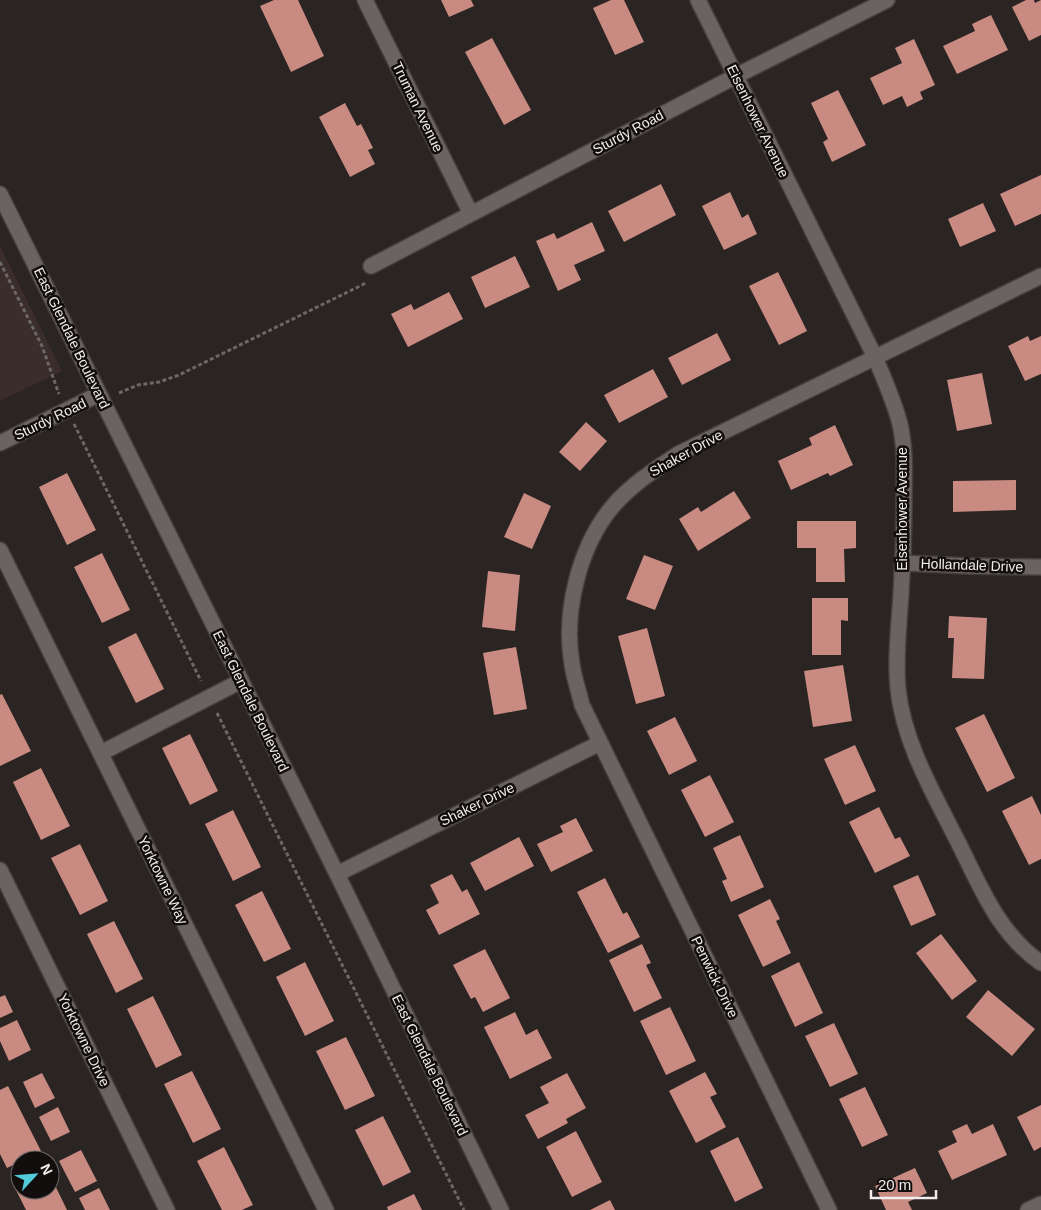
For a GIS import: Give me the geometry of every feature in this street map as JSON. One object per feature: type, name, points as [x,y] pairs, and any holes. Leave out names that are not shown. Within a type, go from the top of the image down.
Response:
[{"type":"street","name":"Truman Avenue","points":[[365,0],[471,214]]},
{"type":"street","name":"Eisenhower Avenue","points":[[698,0],[875,357],[890,392],[900,425],[905,456],[903,562],[897,655],[898,689],[905,723],[918,760],[991,908],[1010,934],[1038,956]]},
{"type":"street","name":"Sturdy Road","points":[[370,266],[736,76],[887,0]]},
{"type":"street","name":"East Glendale Boulevard","points":[[0,194],[337,874],[501,1210]]},
{"type":"street","name":"Shaker Drive","points":[[337,874],[600,743],[582,705],[571,664],[569,619],[578,575],[592,539],[612,507],[644,476],[678,454],[1041,276]]},
{"type":"street","name":"Sturdy Road","points":[[0,443],[67,410],[102,400]]},
{"type":"street","name":"Yorktowne Way","points":[[0,550],[101,753],[321,1208]]},
{"type":"street","name":"Hollandale Drive","points":[[903,562],[969,566],[1041,567]]},
{"type":"street","points":[[101,753],[241,681]]},
{"type":"street","name":"Penwick Drive","points":[[600,743],[829,1210]]},
{"type":"street","name":"Yorktowne Drive","points":[[0,870],[167,1210]]},
{"type":"street","points":[[1028,1210],[1041,1204]]},
{"type":"path","points":[[0,262],[42,346],[55,386],[464,1210]]},
{"type":"path","points":[[77,429],[102,400],[138,385],[159,382],[179,375],[377,278],[370,266]]},
{"type":"shaded area","points":[[0,246],[62,371],[0,401]]},
{"type":"building","points":[[274,0],[298,0],[324,56],[291,72],[260,6]]},
{"type":"building","points":[[441,0],[471,0],[474,6],[449,17]]},
{"type":"building","points":[[611,0],[624,0],[644,42],[615,55],[593,8]]},
{"type":"building","points":[[1026,0],[1034,0],[1035,3],[1041,0],[1041,35],[1029,41],[1012,7]]},
{"type":"building","points":[[991,15],[1008,50],[957,74],[943,46],[975,31],[972,24]]},
{"type":"building","points":[[492,38],[531,110],[504,125],[465,52]]},
{"type":"building","points":[[914,39],[935,85],[920,92],[923,99],[907,107],[902,96],[883,105],[870,78],[902,63],[895,48]]},
{"type":"building","points":[[838,90],[866,145],[832,162],[823,142],[828,139],[811,103]]},
{"type":"building","points":[[345,103],[357,126],[361,124],[373,148],[368,150],[375,164],[350,177],[319,117]]},
{"type":"building","points":[[1041,175],[1041,214],[1015,226],[1000,194]]},
{"type":"building","points":[[661,184],[676,215],[624,242],[608,211]]},
{"type":"building","points":[[730,192],[742,218],[748,214],[757,234],[724,250],[702,206]]},
{"type":"building","points":[[983,203],[996,231],[960,247],[948,219]]},
{"type":"building","points":[[592,222],[605,251],[574,265],[581,280],[558,291],[536,241],[554,233],[557,239]]},
{"type":"building","points":[[515,256],[530,287],[485,308],[471,277]]},
{"type":"building","points":[[778,272],[807,331],[779,345],[749,286]]},
{"type":"building","points":[[449,292],[463,319],[408,347],[391,314],[411,304],[414,310]]},
{"type":"building","points":[[717,333],[731,360],[682,385],[668,358]]},
{"type":"building","points":[[1028,336],[1030,341],[1041,336],[1041,374],[1025,381],[1008,346]]},
{"type":"building","points":[[653,369],[668,397],[619,423],[604,395]]},
{"type":"building","points":[[982,373],[992,424],[957,431],[947,380]]},
{"type":"building","points":[[586,422],[607,441],[580,471],[559,452]]},
{"type":"building","points":[[835,425],[853,465],[830,476],[828,473],[791,490],[778,461],[812,445],[809,438]]},
{"type":"building","points":[[67,473],[96,530],[67,545],[39,487]]},
{"type":"building","points":[[1016,480],[1016,510],[953,512],[953,481]]},
{"type":"building","points":[[734,491],[751,518],[698,551],[679,519],[698,507],[701,512]]},
{"type":"building","points":[[524,493],[551,506],[532,549],[504,537]]},
{"type":"building","points":[[797,521],[856,521],[856,548],[844,549],[845,582],[816,582],[816,548],[797,548]]},
{"type":"building","points":[[102,553],[130,610],[102,623],[74,567]]},
{"type":"building","points":[[644,555],[673,566],[655,610],[626,599]]},
{"type":"building","points":[[488,571],[520,575],[515,631],[482,627]]},
{"type":"building","points":[[812,598],[848,598],[848,621],[841,620],[841,655],[812,655]]},
{"type":"building","points":[[949,616],[987,618],[984,679],[952,678],[954,638],[948,638]]},
{"type":"building","points":[[647,628],[665,696],[636,704],[618,636]]},
{"type":"building","points":[[136,633],[164,689],[136,703],[108,647]]},
{"type":"building","points":[[516,647],[527,709],[494,715],[483,653]]},
{"type":"building","points":[[843,665],[852,721],[813,727],[804,671]]},
{"type":"building","points":[[2,694],[31,751],[0,766],[0,695]]},
{"type":"building","points":[[984,714],[1015,778],[987,792],[955,728]]},
{"type":"building","points":[[675,717],[697,761],[669,775],[647,731]]},
{"type":"building","points":[[190,734],[218,791],[190,805],[162,748]]},
{"type":"building","points":[[855,745],[876,791],[845,805],[824,759]]},
{"type":"building","points":[[41,768],[70,826],[41,840],[13,782]]},
{"type":"building","points":[[710,775],[734,822],[705,837],[681,790]]},
{"type":"building","points":[[1032,796],[1041,815],[1041,859],[1029,865],[1002,811]]},
{"type":"building","points":[[879,807],[895,839],[900,837],[910,856],[875,873],[849,822]]},
{"type":"building","points":[[233,810],[261,867],[233,881],[205,824]]},
{"type":"building","points":[[576,818],[593,851],[551,872],[537,844],[563,832],[560,826]]},
{"type":"building","points":[[740,835],[764,887],[731,902],[722,881],[727,879],[713,848]]},
{"type":"building","points":[[519,837],[534,866],[485,891],[470,863]]},
{"type":"building","points":[[80,844],[108,901],[80,915],[51,858]]},
{"type":"building","points":[[452,874],[462,892],[467,889],[480,914],[439,935],[426,910],[439,903],[430,885]]},
{"type":"building","points":[[918,875],[936,915],[911,926],[893,886]]},
{"type":"building","points":[[605,878],[623,914],[627,912],[640,937],[608,953],[577,892]]},
{"type":"building","points":[[262,891],[291,949],[264,962],[235,905]]},
{"type":"building","points":[[770,899],[780,919],[776,921],[791,953],[763,967],[738,915]]},
{"type":"building","points":[[114,921],[143,979],[116,993],[87,934]]},
{"type":"building","points":[[941,934],[977,981],[952,1000],[916,953]]},
{"type":"building","points":[[642,944],[651,963],[646,965],[662,998],[634,1012],[609,960]]},
{"type":"building","points":[[485,949],[510,998],[483,1012],[475,997],[471,999],[453,965]]},
{"type":"building","points":[[305,962],[334,1021],[305,1036],[276,977]]},
{"type":"building","points":[[799,962],[823,1013],[795,1027],[771,976]]},
{"type":"building","points":[[988,990],[1035,1029],[1012,1056],[966,1017]]},
{"type":"building","points":[[5,995],[13,1012],[0,1018],[0,997]]},
{"type":"building","points":[[153,996],[182,1055],[156,1068],[127,1009]]},
{"type":"building","points":[[670,1007],[696,1061],[666,1075],[640,1021]]},
{"type":"building","points":[[515,1012],[526,1035],[537,1029],[552,1058],[510,1079],[484,1027]]},
{"type":"building","points":[[17,1020],[31,1050],[9,1061],[0,1041],[0,1028]]},
{"type":"building","points":[[834,1023],[858,1074],[830,1087],[805,1036]]},
{"type":"building","points":[[346,1037],[375,1096],[345,1110],[316,1051]]},
{"type":"building","points":[[192,1071],[221,1129],[193,1143],[164,1084]]},
{"type":"building","points":[[705,1072],[717,1094],[710,1097],[726,1127],[696,1143],[669,1091]]},
{"type":"building","points":[[42,1073],[55,1098],[35,1108],[23,1082]]},
{"type":"building","points":[[567,1073],[586,1108],[566,1119],[568,1123],[538,1139],[525,1115],[549,1103],[540,1087]]},
{"type":"building","points":[[8,1086],[40,1150],[10,1150],[10,1166],[7,1168],[0,1154],[0,1090]]},
{"type":"building","points":[[865,1087],[888,1135],[862,1147],[839,1099]]},
{"type":"building","points":[[1041,1105],[1041,1147],[1034,1151],[1017,1117]]},
{"type":"building","points":[[58,1107],[70,1132],[51,1141],[39,1117]]},
{"type":"building","points":[[383,1116],[411,1172],[383,1186],[355,1130]]},
{"type":"building","points":[[967,1124],[972,1134],[993,1124],[1007,1155],[952,1180],[938,1151],[957,1142],[952,1131]]},
{"type":"building","points":[[576,1131],[602,1182],[572,1197],[546,1147]]},
{"type":"building","points":[[738,1137],[763,1188],[735,1202],[710,1151]]},
{"type":"building","points":[[224,1147],[253,1205],[242,1210],[222,1210],[197,1161]]},
{"type":"building","points":[[81,1150],[97,1181],[75,1192],[60,1160]]},
{"type":"building","points":[[915,1168],[927,1193],[908,1202],[912,1210],[886,1210],[875,1186]]},
{"type":"building","points":[[99,1188],[110,1210],[85,1210],[79,1198]]},
{"type":"building","points":[[414,1194],[422,1210],[388,1210],[387,1207]]},
{"type":"building","points":[[60,1196],[67,1210],[26,1210],[21,1200],[60,1200]]},
{"type":"building","points":[[610,1200],[615,1210],[590,1210]]}]
